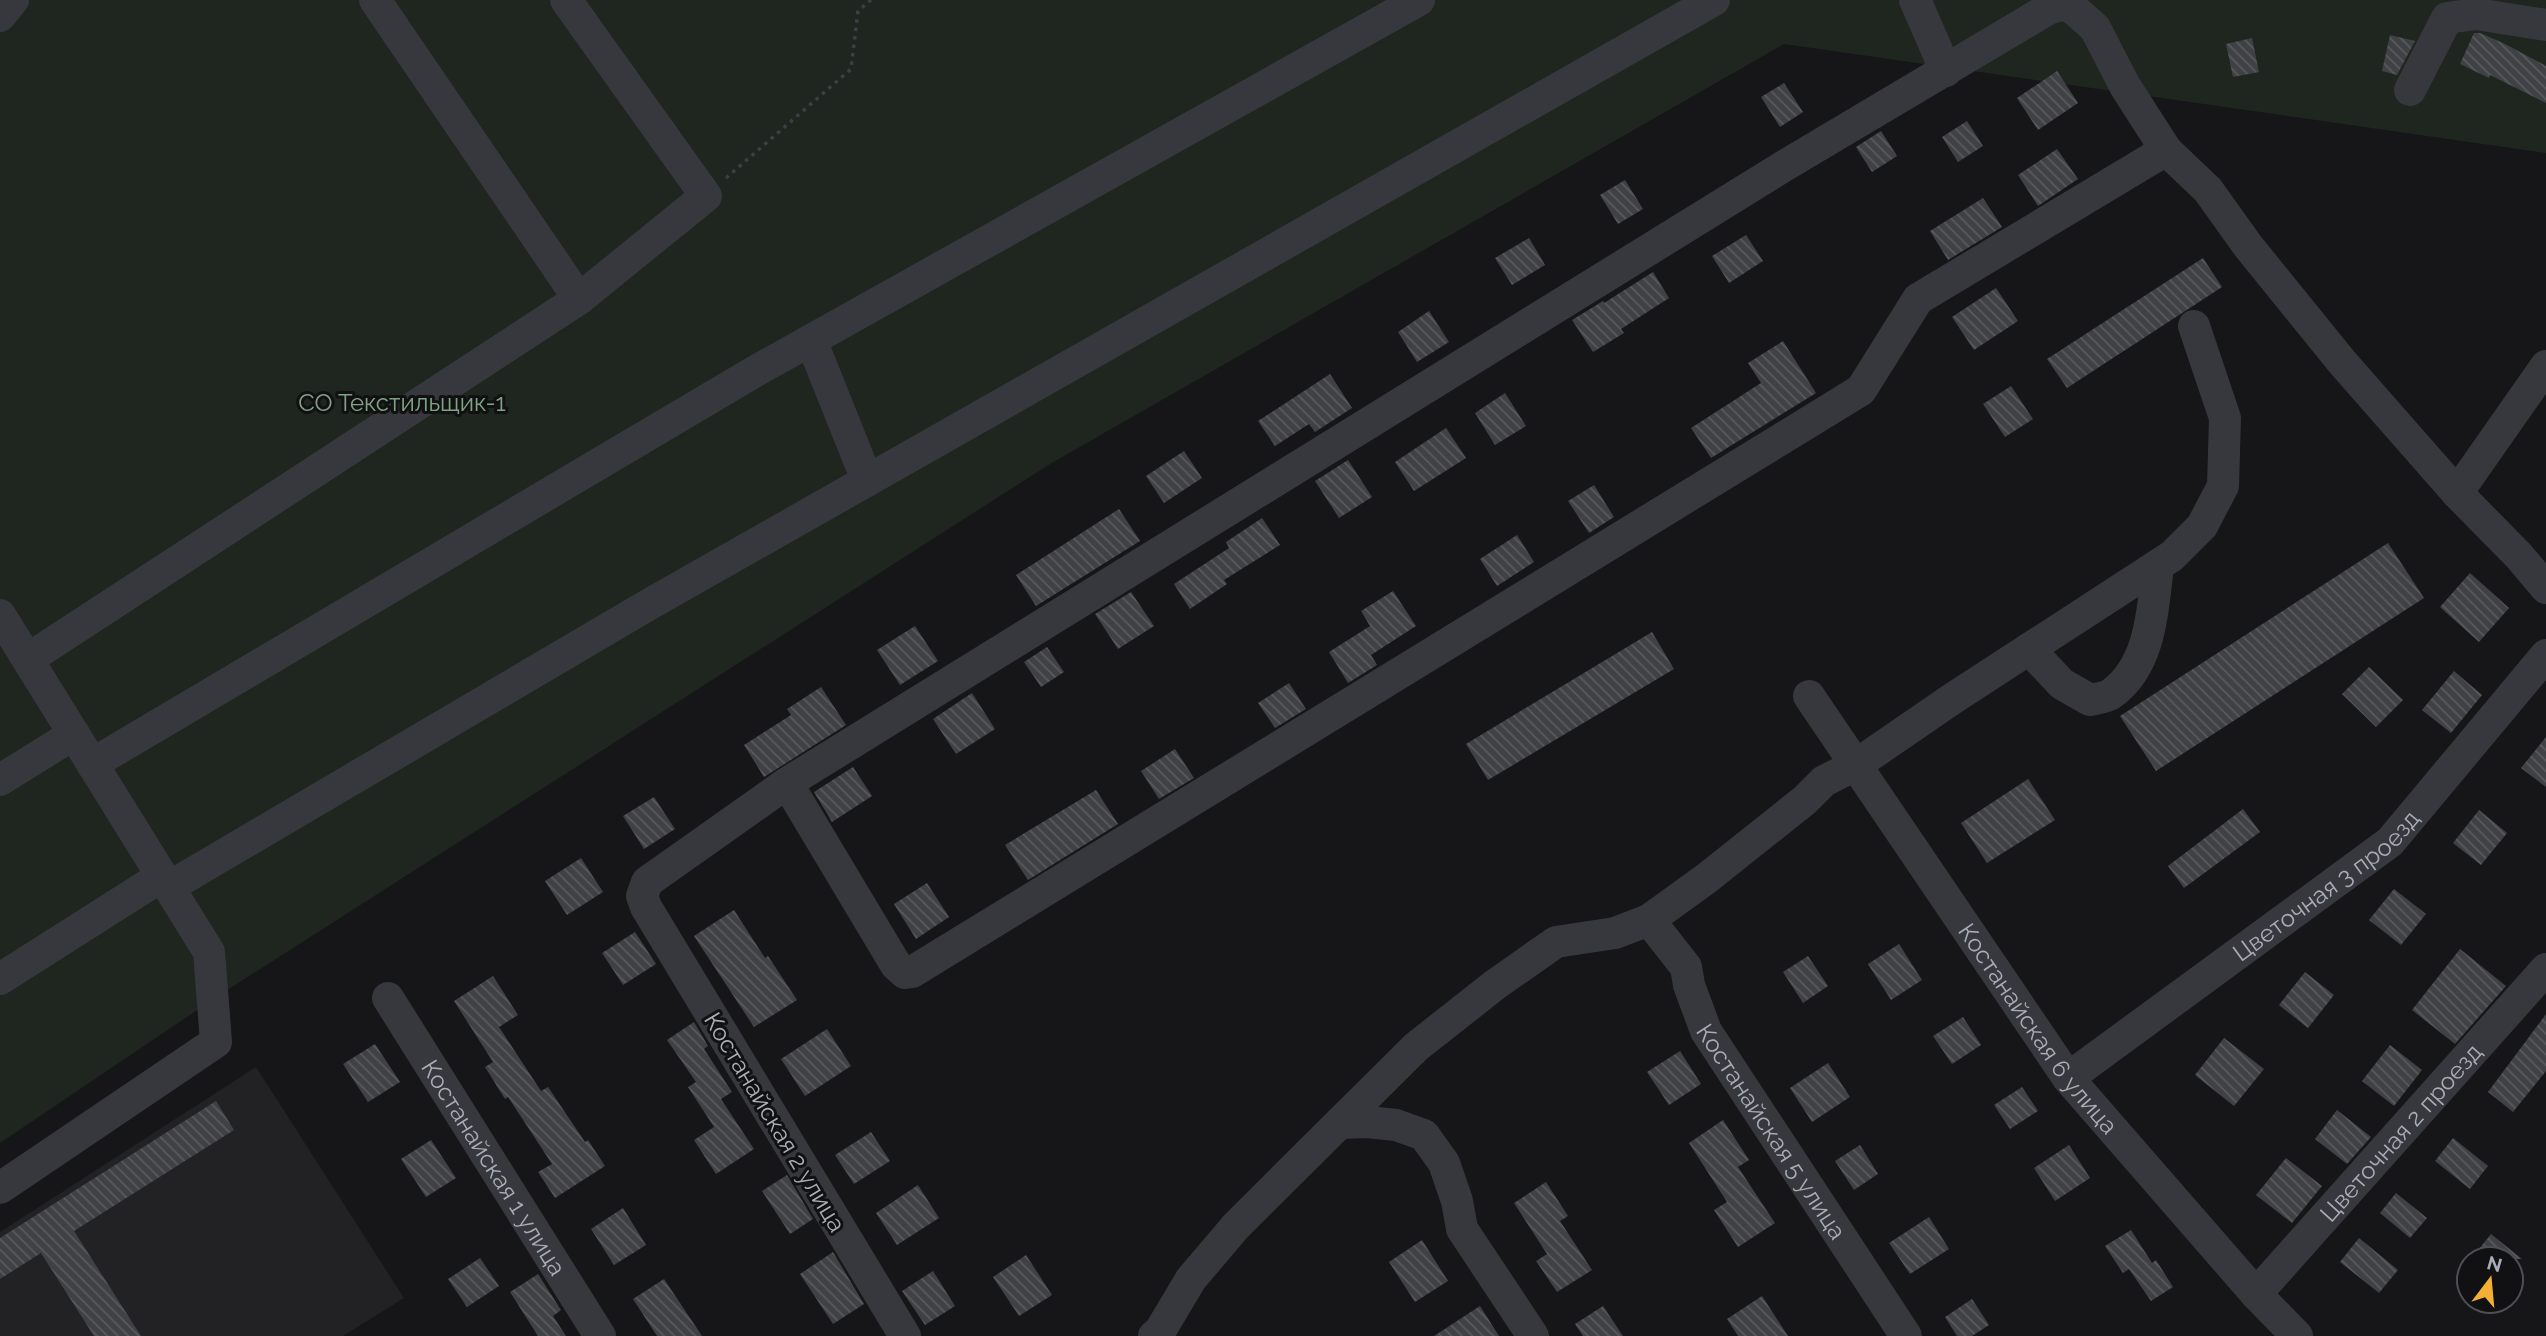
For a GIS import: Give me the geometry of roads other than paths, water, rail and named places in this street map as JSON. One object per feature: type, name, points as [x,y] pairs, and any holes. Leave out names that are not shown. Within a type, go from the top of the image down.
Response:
[{"type":"street","points":[[0,16],[13,0]]},
{"type":"street","points":[[375,0],[579,299]]},
{"type":"street","points":[[28,659],[579,299],[706,196],[566,0]]},
{"type":"street","points":[[92,764],[811,340],[1419,0]]},
{"type":"street","points":[[0,979],[636,612],[1714,0]]},
{"type":"street","points":[[1915,0],[1946,71]]},
{"type":"street","points":[[2166,150],[1918,299],[1861,390],[912,972],[905,973],[896,965],[787,783],[1784,166],[1946,71],[2025,20],[2048,9],[2065,5],[2076,10],[2095,28],[2125,86],[2166,150],[2208,190],[2248,246],[2325,341],[2457,493],[2519,556],[2546,588]]},
{"type":"street","points":[[2410,90],[2447,18],[2476,14],[2546,25]]},
{"type":"street","points":[[1154,1336],[1160,1331],[1191,1279],[1236,1226],[1416,1047],[1496,984],[1556,942],[1615,933],[1649,920],[1718,870],[1805,800],[1824,781],[1856,765],[2172,556],[2202,526],[2223,486],[2225,418],[2194,326]]},
{"type":"street","points":[[811,340],[867,481]]},
{"type":"street","points":[[2457,493],[2546,366]]},
{"type":"street","points":[[2029,649],[2062,684],[2090,700],[2109,696],[2130,676],[2150,633],[2158,565]]},
{"type":"street","points":[[0,615],[209,953],[216,1042],[0,1188]]},
{"type":"street","name":"Цветочная 3 проезд","points":[[2068,1079],[2390,842],[2546,655]]},
{"type":"street","name":"Костанайская 6 улица","points":[[1809,696],[2068,1079],[2256,1294],[2297,1336]]},
{"type":"street","points":[[0,780],[74,734]]},
{"type":"street","name":"Костанайская 2 улица","points":[[787,783],[647,882],[642,896],[646,907],[905,1336]]},
{"type":"street","name":"Костанайская 5 улица","points":[[1649,920],[1686,967],[1689,985],[1706,1031],[1906,1336]]},
{"type":"street","name":"Цветочная 2 проезд","points":[[2256,1294],[2546,969]]},
{"type":"street","name":"Костанайская 1 улица","points":[[388,998],[600,1336]]},
{"type":"street","points":[[1340,1124],[1367,1122],[1396,1125],[1424,1135],[1444,1163],[1457,1201],[1462,1229],[1533,1336]]},
{"type":"park label","name":"СО Текстильщик-1","points":[[402,402]]}]
